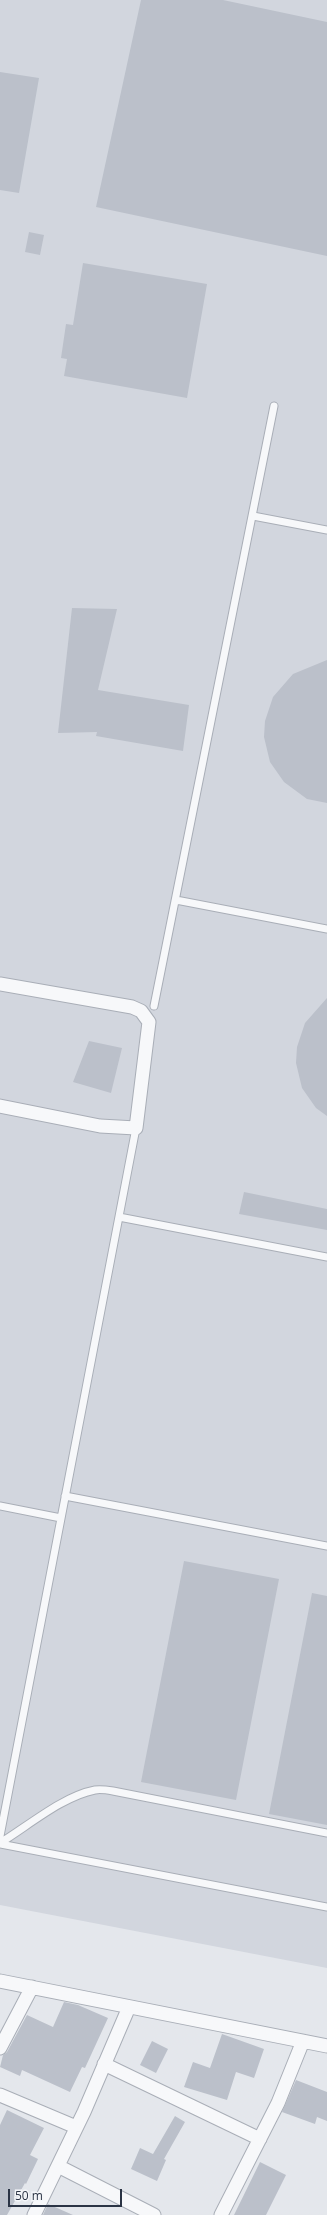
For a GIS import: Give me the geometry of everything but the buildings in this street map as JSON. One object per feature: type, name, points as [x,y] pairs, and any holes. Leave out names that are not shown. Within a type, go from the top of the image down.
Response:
[{"type":"street","points":[[0,984],[132,1007],[141,1011],[147,1017],[149,1022],[136,1128],[100,1126],[0,1106]]},
{"type":"street","points":[[0,1981],[327,2046]]},
{"type":"street","points":[[0,2048],[32,1987]]},
{"type":"street","points":[[34,2215],[76,2127],[129,2007]]},
{"type":"street","points":[[221,2215],[278,2103],[303,2041]]},
{"type":"street","points":[[104,2064],[260,2139]]},
{"type":"street","points":[[0,2095],[76,2127]]},
{"type":"street","points":[[58,2166],[154,2215]]},
{"type":"lane","points":[[154,1006],[274,406]]},
{"type":"lane","points":[[253,516],[327,530]]},
{"type":"lane","points":[[176,900],[327,929]]},
{"type":"lane","points":[[0,1836],[136,1128]]},
{"type":"lane","points":[[119,1218],[327,1257]]},
{"type":"lane","points":[[65,1496],[327,1546]]},
{"type":"lane","points":[[0,1506],[61,1518]]},
{"type":"lane","points":[[0,1844],[60,1805],[80,1794],[96,1789],[113,1791],[327,1833]]},
{"type":"lane","points":[[0,1844],[327,1907]]},
{"type":"shaded area","points":[[0,0],[327,0],[327,1968],[0,1905]]}]
